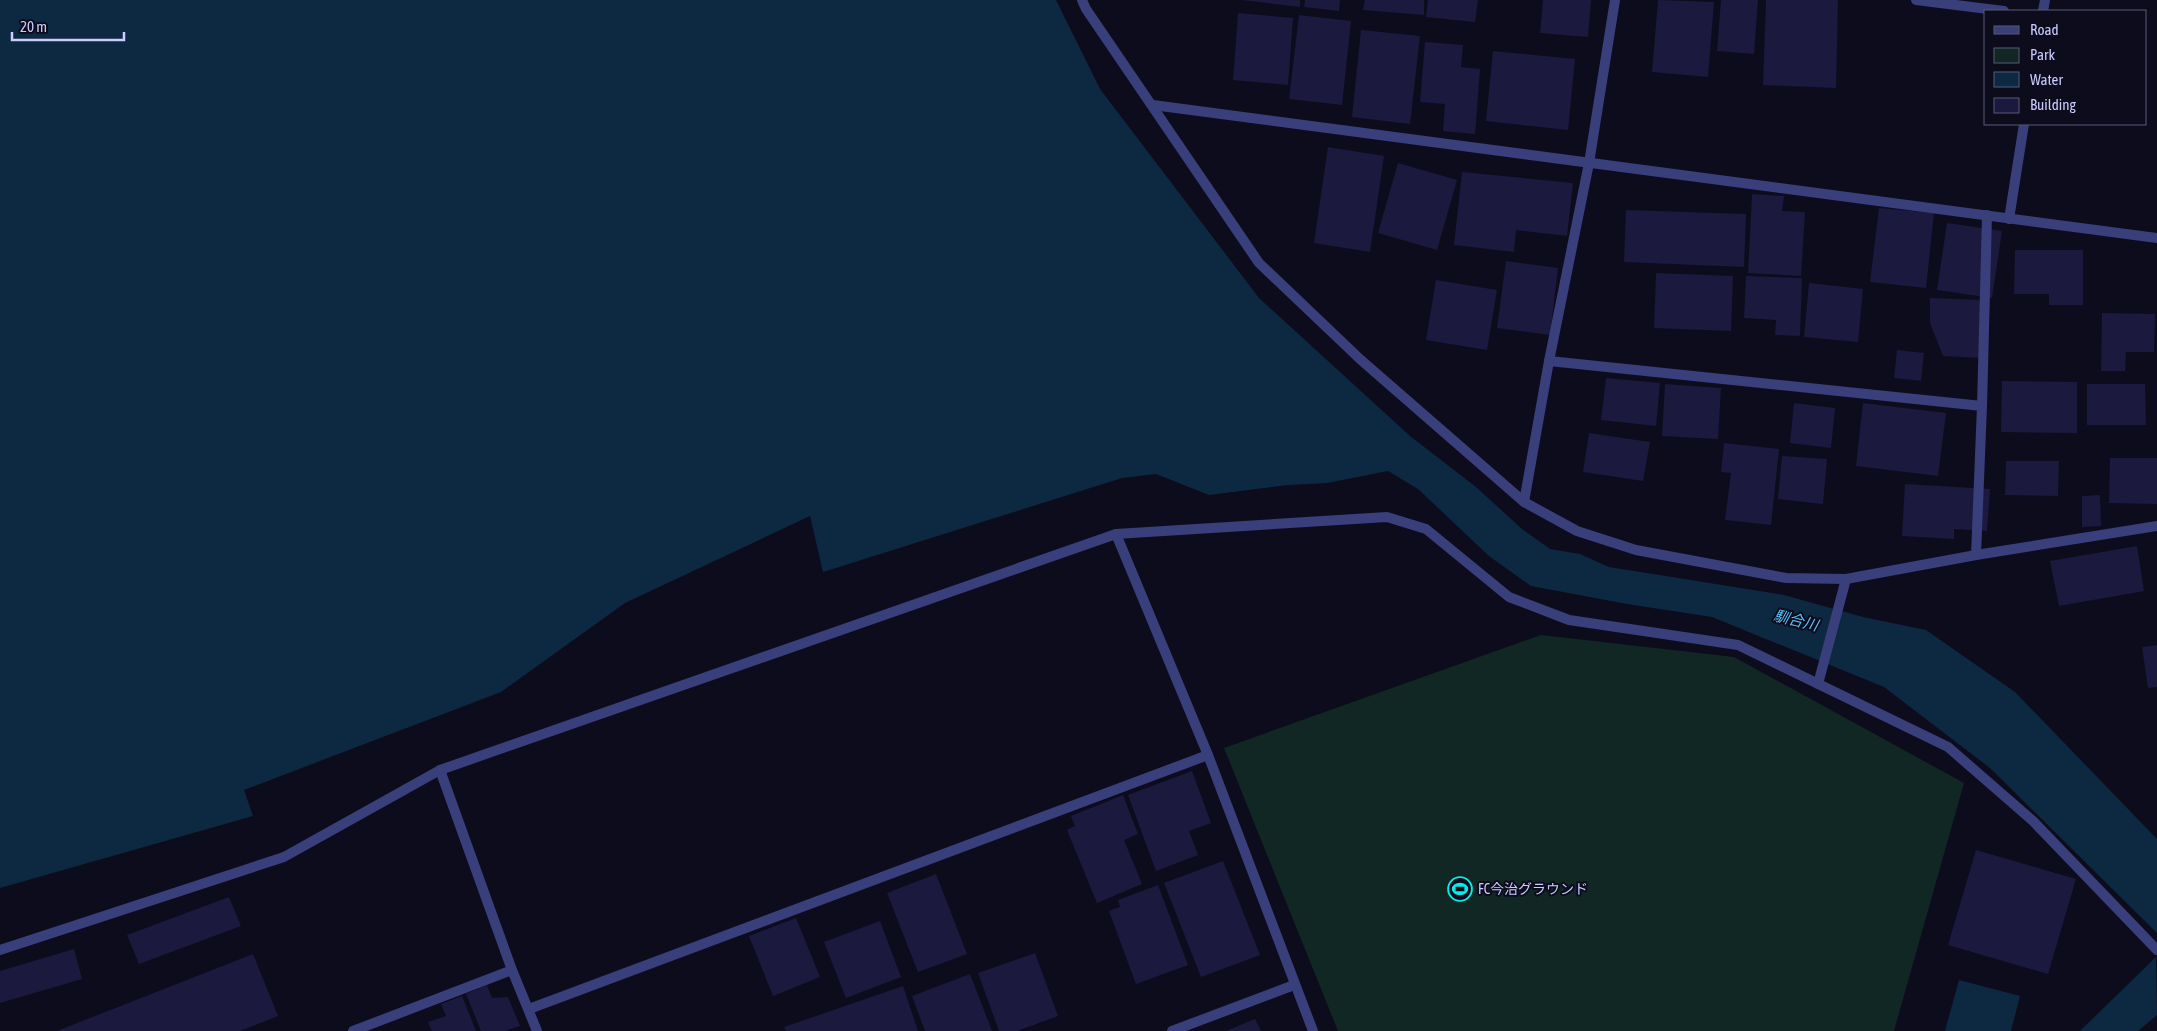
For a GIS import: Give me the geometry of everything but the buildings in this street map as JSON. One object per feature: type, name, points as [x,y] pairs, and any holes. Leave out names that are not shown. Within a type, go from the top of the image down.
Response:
[{"type":"street","points":[[1082,0],[1086,9],[1259,263],[1361,360],[1524,502],[1577,531],[1636,550],[1786,578],[1846,579],[1976,555],[2157,526]]},
{"type":"street","points":[[1524,502],[1549,361],[1589,163],[1615,0]]},
{"type":"street","points":[[1916,0],[1996,10]]},
{"type":"street","points":[[1153,105],[2157,238]]},
{"type":"street","points":[[2009,219],[2024,125]]},
{"type":"street","points":[[1976,555],[1987,215]]},
{"type":"street","points":[[1549,361],[1982,406]]},
{"type":"street","points":[[0,950],[284,857],[440,770],[1116,534],[1387,517],[1426,529],[1509,597],[1568,620],[1738,645],[1948,747],[2033,821],[2157,950]]},
{"type":"street","points":[[1116,534],[1208,755],[1313,1031]]},
{"type":"street","points":[[1819,683],[1846,579]]},
{"type":"street","points":[[529,1009],[1208,755]]},
{"type":"street","points":[[440,770],[512,970],[537,1031]]},
{"type":"street","points":[[353,1031],[512,970]]},
{"type":"street","points":[[1172,1031],[1294,985]]},
{"type":"green space","points":[[1541,635],[1734,657],[1964,783],[1894,1031],[1338,1031],[1224,748]]},
{"type":"water","name":"馴合川","points":[[0,0],[1056,0],[1100,89],[1259,298],[1410,436],[1476,487],[1522,529],[1550,549],[1580,554],[1609,567],[1784,595],[1863,617],[1926,630],[2015,692],[2157,839],[2157,933],[1990,768],[1884,687],[1712,617],[1627,604],[1531,586],[1489,556],[1418,489],[1388,471],[1327,483],[1288,485],[1209,495],[1156,474],[1122,478],[823,572],[810,516],[625,603],[501,692],[244,790],[253,816],[0,888]]},
{"type":"water","points":[[2156,957],[2157,1015],[2138,1031],[2080,1031]]},
{"type":"water","points":[[1959,980],[2020,996],[2011,1031],[1945,1031]]},
{"type":"place","name":"FC今治グラウンド","points":[[1460,889]]}]
